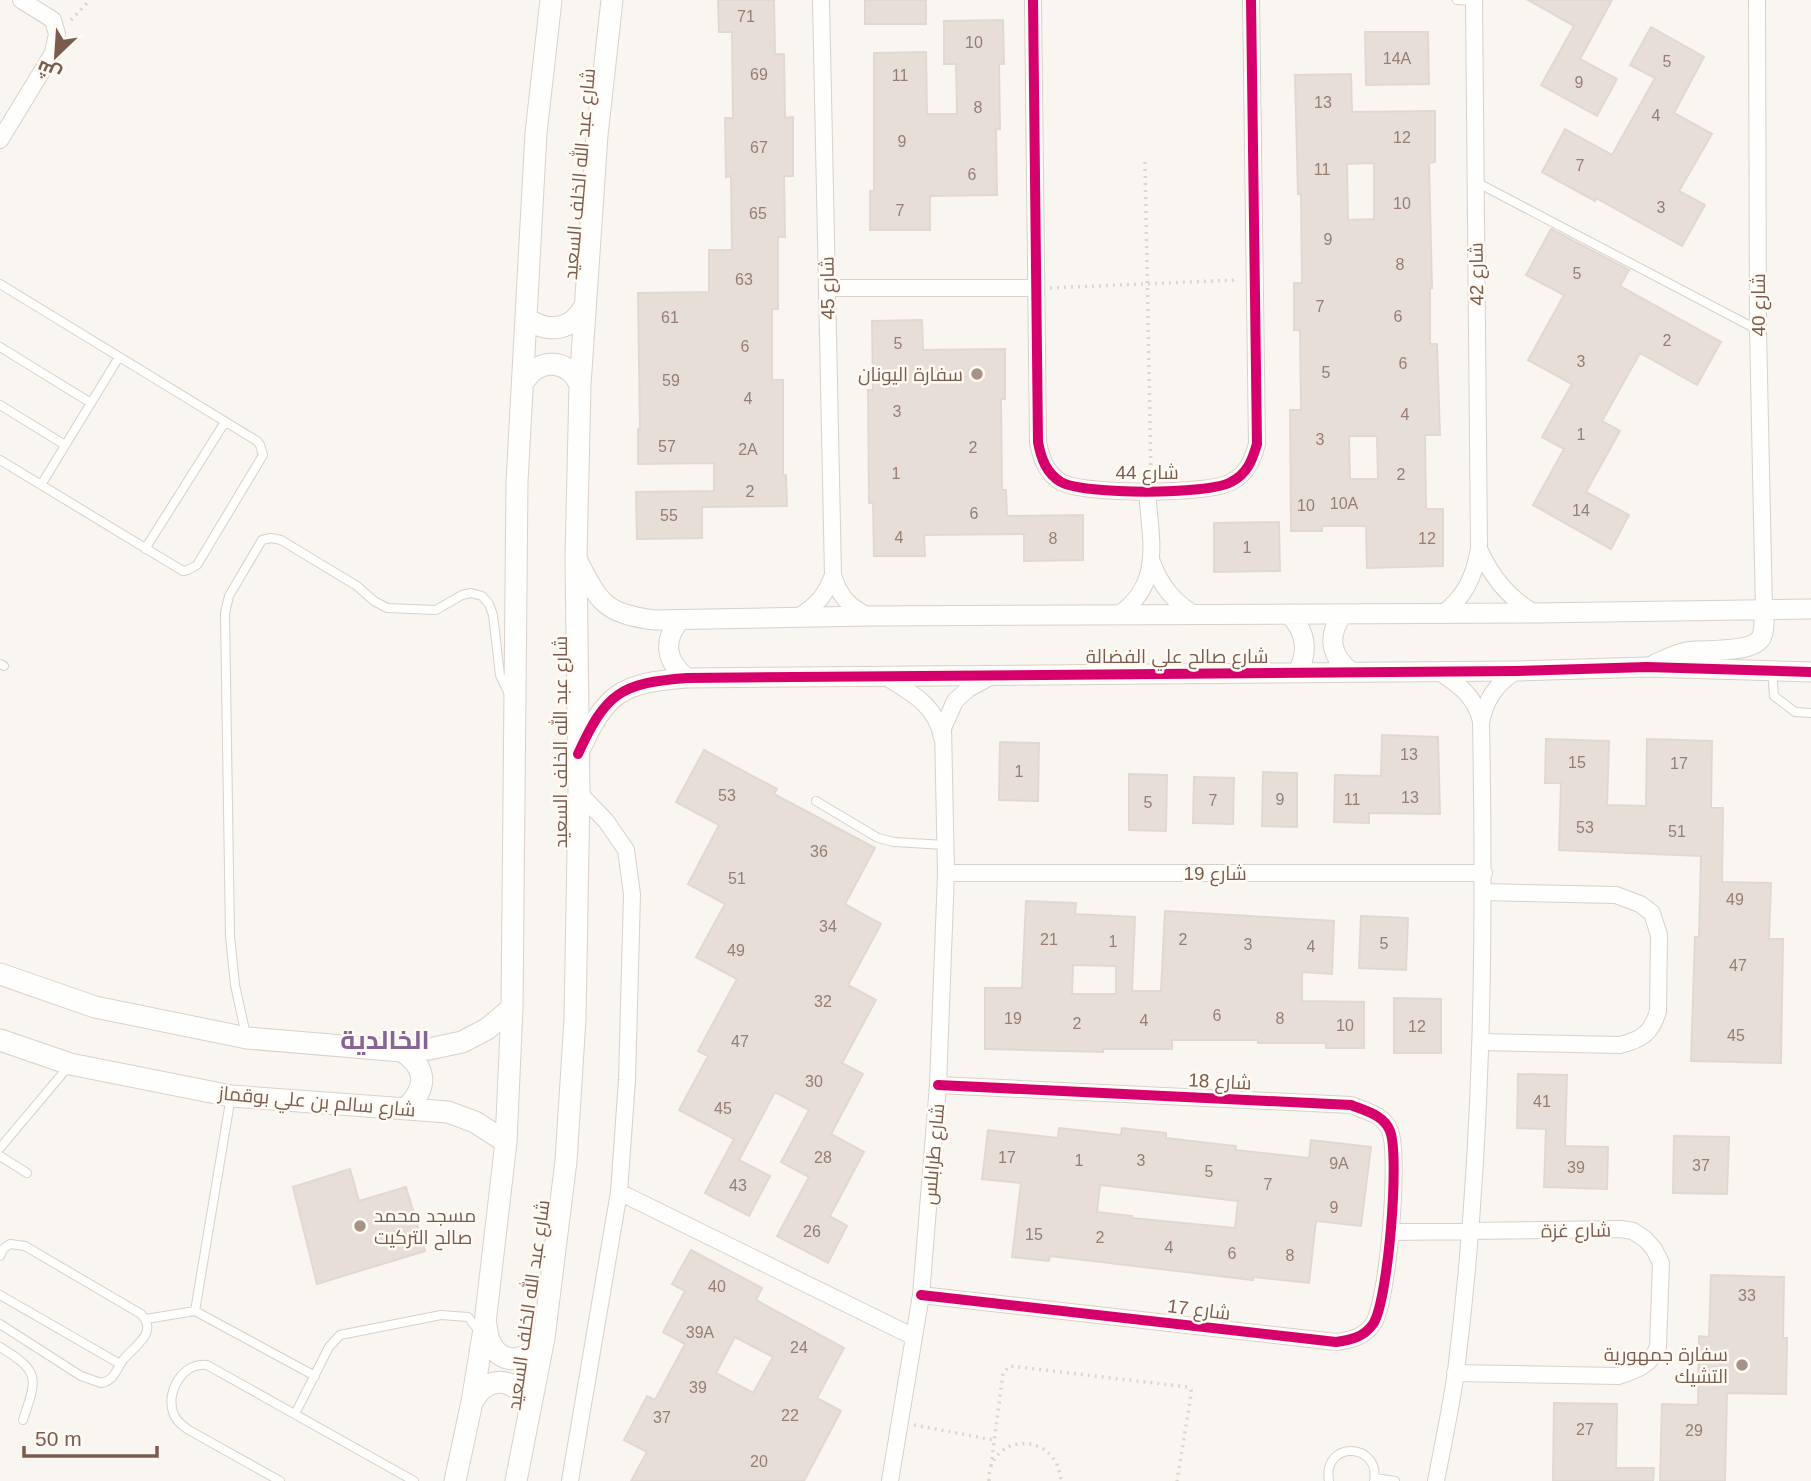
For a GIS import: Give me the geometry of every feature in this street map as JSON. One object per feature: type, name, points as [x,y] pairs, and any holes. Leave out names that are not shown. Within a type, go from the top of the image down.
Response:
[{"type":"main road","name":"شارع عبد الله الخلف السعيد","points":[[454,1481],[472,1402],[484,1330],[506,1142],[512,1008],[517,482],[536,133],[551,0]]},
{"type":"main road","name":"شارع عبد الله الخلف السعيد","points":[[516,1481],[544,1338],[566,1161],[575,1020],[579,793],[576,557],[580,385],[597,135],[612,0]]},
{"type":"main road","points":[[527,318],[537,325],[560,328],[580,316],[585,306]]},
{"type":"main road","points":[[524,381],[536,367],[554,363],[570,370],[580,385]]},
{"type":"main road","points":[[0,974],[95,1007],[247,1038],[402,1051],[462,1042],[487,1029],[512,1008]]},
{"type":"main road","name":"شارع سالم بن علي بوقماز","points":[[0,1040],[70,1064],[231,1096],[448,1112],[475,1122],[506,1142]]},
{"type":"main road","points":[[402,1051],[414,1059],[421,1071],[422,1085],[417,1098],[406,1108]]},
{"type":"main road","points":[[484,1330],[499,1354],[512,1359],[525,1358],[537,1351],[544,1338]]},
{"type":"main road","points":[[472,1402],[483,1388],[500,1382],[517,1388],[528,1402],[529,1420]]},
{"type":"street","points":[[0,140],[53,52],[57,34],[53,20],[21,0]]},
{"type":"street","name":"شارع 45","points":[[821,0],[833,575],[837,589],[847,603],[869,616]]},
{"type":"street","name":"شارع 44","points":[[1033,0],[1038,442],[1041,458],[1047,470],[1058,481],[1072,487],[1150,491],[1214,488],[1228,484],[1239,477],[1253,458],[1256,444],[1251,0]]},
{"type":"street","name":"شارع 42","points":[[1442,614],[1458,602],[1466,589],[1473,576],[1479,549],[1474,0]]},
{"type":"street","name":"شارع 40","points":[[1757,0],[1758,330],[1764,611]]},
{"type":"street","points":[[827,288],[1036,288]]},
{"type":"street","name":"شارع 44","points":[[1119,614],[1136,600],[1144,588],[1152,562],[1150,491]]},
{"type":"street","name":"شارع 42","points":[[1479,549],[1493,576],[1507,593],[1535,613]]},
{"type":"street","points":[[576,557],[598,598],[613,611],[654,620],[1811,609]]},
{"type":"street","name":"شارع 44","points":[[1152,562],[1165,590],[1194,614]]},
{"type":"street","points":[[798,617],[820,602],[829,589],[833,575]]},
{"type":"street","points":[[1647,667],[1684,652],[1734,649],[1754,644],[1763,632],[1764,611]]},
{"type":"street","points":[[1289,614],[1297,622],[1305,642],[1303,663],[1298,672]]},
{"type":"street","points":[[1343,614],[1332,634],[1332,645],[1336,656],[1351,672]]},
{"type":"street","points":[[680,620],[668,640],[668,651],[671,662],[687,678]]},
{"type":"street","name":"شارع صالح علي الفضالة","points":[[578,754],[601,709],[616,695],[637,685],[687,678],[1516,671],[1647,667],[1811,672]]},
{"type":"street","points":[[1438,671],[1470,695],[1482,723]]},
{"type":"street","points":[[1436,1481],[1455,1373],[1470,1232],[1481,1042],[1483,709],[1499,684],[1516,671]]},
{"type":"street","name":"شارع طرابلس","points":[[890,1481],[921,1295],[938,1085],[946,873],[943,728],[955,701],[968,689],[996,674]]},
{"type":"street","name":"شارع طرابلس","points":[[882,675],[918,697],[933,711],[942,740]]},
{"type":"street","name":"شارع عبد الله الخلف السعيد","points":[[570,1481],[619,1192],[627,1080],[632,894],[626,849],[606,821],[579,793]]},
{"type":"street","name":"شارع 19","points":[[946,873],[1484,873]]},
{"type":"street","points":[[1481,1042],[1620,1045],[1635,1042],[1648,1033],[1658,1011],[1659,934],[1652,913],[1640,904],[1616,895],[1484,892]]},
{"type":"street","name":"شارع 18","points":[[938,1085],[1351,1105],[1382,1119],[1390,1130],[1393,1145],[1392,1231]]},
{"type":"street","points":[[619,1192],[914,1337]]},
{"type":"street","name":"شارع غزة","points":[[1455,1373],[1618,1376],[1646,1364],[1655,1356],[1658,1346],[1661,1263],[1646,1238],[1633,1231],[1621,1229],[1470,1232]]},
{"type":"street","points":[[1392,1231],[1470,1232]]},
{"type":"street","name":"شارع 17","points":[[921,1295],[1336,1342],[1355,1339],[1374,1323],[1380,1310],[1392,1231]]},
{"type":"lane","points":[[1457,0],[1474,0]]},
{"type":"lane","points":[[1476,182],[1758,330]]},
{"type":"lane","points":[[0,284],[257,441],[263,454],[197,565],[183,571],[0,460]]},
{"type":"lane","points":[[0,347],[91,403]]},
{"type":"lane","points":[[41,485],[119,357]]},
{"type":"lane","points":[[0,405],[65,445]]},
{"type":"lane","points":[[145,549],[225,422]]},
{"type":"lane","points":[[247,1038],[236,985],[230,936],[225,613],[229,596],[262,540],[281,540],[387,608],[436,610],[462,595],[471,593],[482,596],[493,615],[500,675],[513,704]]},
{"type":"lane","points":[[1772,669],[1774,696],[1795,712],[1811,713]]},
{"type":"lane","points":[[816,801],[878,838],[894,842],[944,845]]},
{"type":"lane","points":[[0,1148],[70,1064]]},
{"type":"lane","points":[[195,1311],[231,1096]]},
{"type":"lane","points":[[0,1156],[27,1173]]},
{"type":"lane","points":[[0,1256],[3,1249],[10,1244],[25,1246],[141,1314],[146,1319],[146,1335],[120,1364],[114,1378],[101,1383],[90,1380],[0,1324]]},
{"type":"lane","points":[[0,1295],[120,1364]]},
{"type":"lane","points":[[146,1319],[195,1311],[315,1376]]},
{"type":"lane","points":[[295,1414],[333,1341],[343,1334],[441,1315],[468,1317],[484,1330]]},
{"type":"lane","points":[[0,1347],[28,1367],[32,1374],[33,1390],[23,1420]]},
{"type":"lane","points":[[280,1481],[187,1429],[173,1414],[170,1401],[180,1376],[201,1365],[220,1372],[408,1480]]},
{"type":"lane","points":[[1329,1481],[1330,1464],[1338,1455],[1350,1451],[1367,1457],[1374,1466],[1375,1480],[1395,1481]]},
{"type":"path","points":[[57,34],[89,0]]},
{"type":"path","points":[[1145,162],[1150,491]]},
{"type":"path","points":[[1036,288],[1254,280]]},
{"type":"path","points":[[989,1481],[1003,1373],[1010,1366],[1182,1385],[1191,1390],[1177,1481]]},
{"type":"path","points":[[900,1423],[994,1440]]},
{"type":"path","points":[[991,1466],[1005,1448],[1028,1443],[1048,1452],[1060,1471],[1060,1481]]},
{"type":"building","points":[[718,0],[774,0],[775,54],[784,54],[785,118],[793,117],[793,176],[784,176],[785,237],[778,237],[778,309],[772,309],[772,380],[783,380],[783,475],[786,475],[787,506],[702,507],[702,538],[637,539],[636,492],[714,491],[714,463],[638,464],[638,293],[709,292],[709,250],[732,250],[731,176],[726,177],[725,118],[733,118],[732,32],[719,32]]},
{"type":"building","points":[[865,0],[926,0],[926,24],[865,24]]},
{"type":"building","points":[[1528,0],[1612,0],[1580,59],[1617,79],[1597,116],[1541,85],[1574,26]]},
{"type":"building","points":[[1003,20],[1004,64],[999,64],[1000,129],[996,129],[997,195],[930,196],[930,230],[870,230],[870,191],[874,191],[874,53],[926,52],[927,114],[957,114],[956,64],[944,64],[944,21]]},
{"type":"building","points":[[1651,27],[1704,57],[1674,113],[1712,134],[1679,191],[1705,205],[1682,246],[1596,198],[1595,201],[1542,172],[1565,129],[1612,155],[1655,78],[1630,65]]},
{"type":"building","points":[[1365,32],[1428,32],[1429,84],[1366,85]]},
{"type":"building","points":[[1351,74],[1352,112],[1435,111],[1435,162],[1429,163],[1432,288],[1430,344],[1437,344],[1440,435],[1425,435],[1426,509],[1443,509],[1443,566],[1367,568],[1366,526],[1322,526],[1322,531],[1291,531],[1290,410],[1301,410],[1300,330],[1294,330],[1294,283],[1302,283],[1295,75]],"holes":[[[1374,163],[1374,219],[1348,220],[1347,164]],[[1349,436],[1377,436],[1378,479],[1350,479]]]},
{"type":"building","points":[[1551,229],[1629,270],[1620,286],[1721,342],[1697,385],[1640,353],[1602,421],[1620,431],[1586,492],[1629,515],[1611,549],[1533,505],[1564,449],[1542,437],[1572,384],[1528,360],[1564,295],[1526,275]]},
{"type":"building","points":[[922,320],[923,350],[1005,349],[1005,399],[1001,399],[1002,490],[1006,490],[1007,516],[1083,515],[1083,560],[1024,561],[1024,534],[924,535],[925,556],[874,556],[873,503],[869,503],[868,390],[873,390],[872,321]]},
{"type":"building","points":[[1279,522],[1280,571],[1214,572],[1214,523]]},
{"type":"building","points":[[1382,735],[1438,737],[1440,814],[1369,813],[1369,823],[1334,822],[1335,775],[1381,776]]},
{"type":"building","points":[[1546,739],[1609,741],[1607,805],[1646,806],[1647,739],[1712,741],[1711,808],[1723,808],[1722,882],[1771,883],[1769,939],[1783,939],[1781,1063],[1691,1061],[1701,856],[1559,850],[1561,783],[1545,783]]},
{"type":"building","points":[[1000,742],[1039,743],[1038,801],[999,800]]},
{"type":"building","points":[[704,750],[777,789],[774,794],[875,848],[845,904],[881,924],[848,985],[876,1000],[842,1063],[863,1074],[831,1134],[864,1152],[830,1216],[847,1226],[828,1263],[777,1236],[809,1177],[781,1162],[809,1110],[775,1092],[739,1160],[770,1176],[749,1216],[705,1193],[734,1139],[679,1110],[708,1056],[698,1051],[737,979],[696,957],[725,904],[688,884],[719,825],[676,802]]},
{"type":"building","points":[[1263,772],[1297,773],[1297,827],[1262,826]]},
{"type":"building","points":[[1129,774],[1167,775],[1166,831],[1129,830]]},
{"type":"building","points":[[1194,777],[1234,778],[1233,824],[1193,823]]},
{"type":"building","points":[[1026,901],[1076,903],[1075,914],[1135,917],[1132,991],[1161,991],[1165,911],[1334,921],[1332,974],[1302,972],[1302,1001],[1364,1002],[1364,1048],[1326,1048],[1326,1043],[1258,1043],[1258,1040],[1172,1040],[1172,1049],[1103,1049],[1103,1052],[985,1049],[985,988],[1022,988]],"holes":[[[1073,965],[1116,966],[1116,994],[1072,994]]]},
{"type":"building","points":[[1361,916],[1408,918],[1406,970],[1359,968]]},
{"type":"building","points":[[1394,998],[1441,999],[1441,1053],[1394,1053]]},
{"type":"building","points":[[1518,1074],[1567,1075],[1565,1146],[1608,1147],[1607,1189],[1544,1187],[1546,1129],[1517,1128]]},
{"type":"building","points":[[1059,1128],[1121,1135],[1122,1128],[1166,1133],[1166,1138],[1236,1146],[1235,1150],[1309,1158],[1311,1140],[1371,1147],[1361,1226],[1316,1221],[1309,1283],[1253,1277],[1253,1280],[1050,1256],[1049,1261],[1012,1257],[1021,1183],[982,1179],[988,1130],[1058,1138]],"holes":[[[1100,1185],[1238,1201],[1235,1228],[1097,1212]]]},
{"type":"building","points":[[1674,1136],[1729,1137],[1727,1194],[1673,1193]]},
{"type":"building","name":"مسجد محمد صالح التركيت","points":[[350,1169],[359,1201],[406,1187],[425,1251],[317,1284],[293,1187]]},
{"type":"building","points":[[691,1250],[762,1288],[756,1300],[844,1348],[817,1398],[841,1411],[804,1481],[631,1481],[647,1452],[624,1440],[647,1396],[655,1400],[685,1344],[663,1332],[685,1291],[672,1284]],"holes":[[[735,1337],[773,1357],[753,1393],[716,1373]]]},
{"type":"building","points":[[1711,1275],[1784,1277],[1786,1394],[1727,1393],[1725,1481],[1660,1481],[1662,1404],[1698,1405],[1699,1336],[1709,1337]]},
{"type":"building","points":[[1554,1403],[1617,1404],[1616,1468],[1654,1468],[1653,1481],[1553,1481]]},
{"type":"cycle path","points":[[1033,0],[1039,448],[1048,470],[1061,482],[1094,489],[1146,492],[1198,489],[1231,482],[1248,466],[1257,444],[1251,0]]},
{"type":"cycle path","points":[[578,754],[597,717],[618,695],[646,683],[687,678],[1516,671],[1647,667],[1811,672]]},
{"type":"cycle path","points":[[921,1295],[1336,1342],[1357,1337],[1373,1324],[1383,1288],[1391,1229],[1394,1169],[1390,1131],[1379,1117],[1351,1105],[938,1085]]},
{"type":"place","name":"سفارة اليونان","points":[[977,374]]},
{"type":"place","name":"مسجد محمد صالح التركيت","points":[[360,1226]]},
{"type":"place","name":"سفارة جمهورية التشيك","points":[[1742,1365]]},
{"type":"district","name":"الخالدية","points":[[385,1040]]}]
